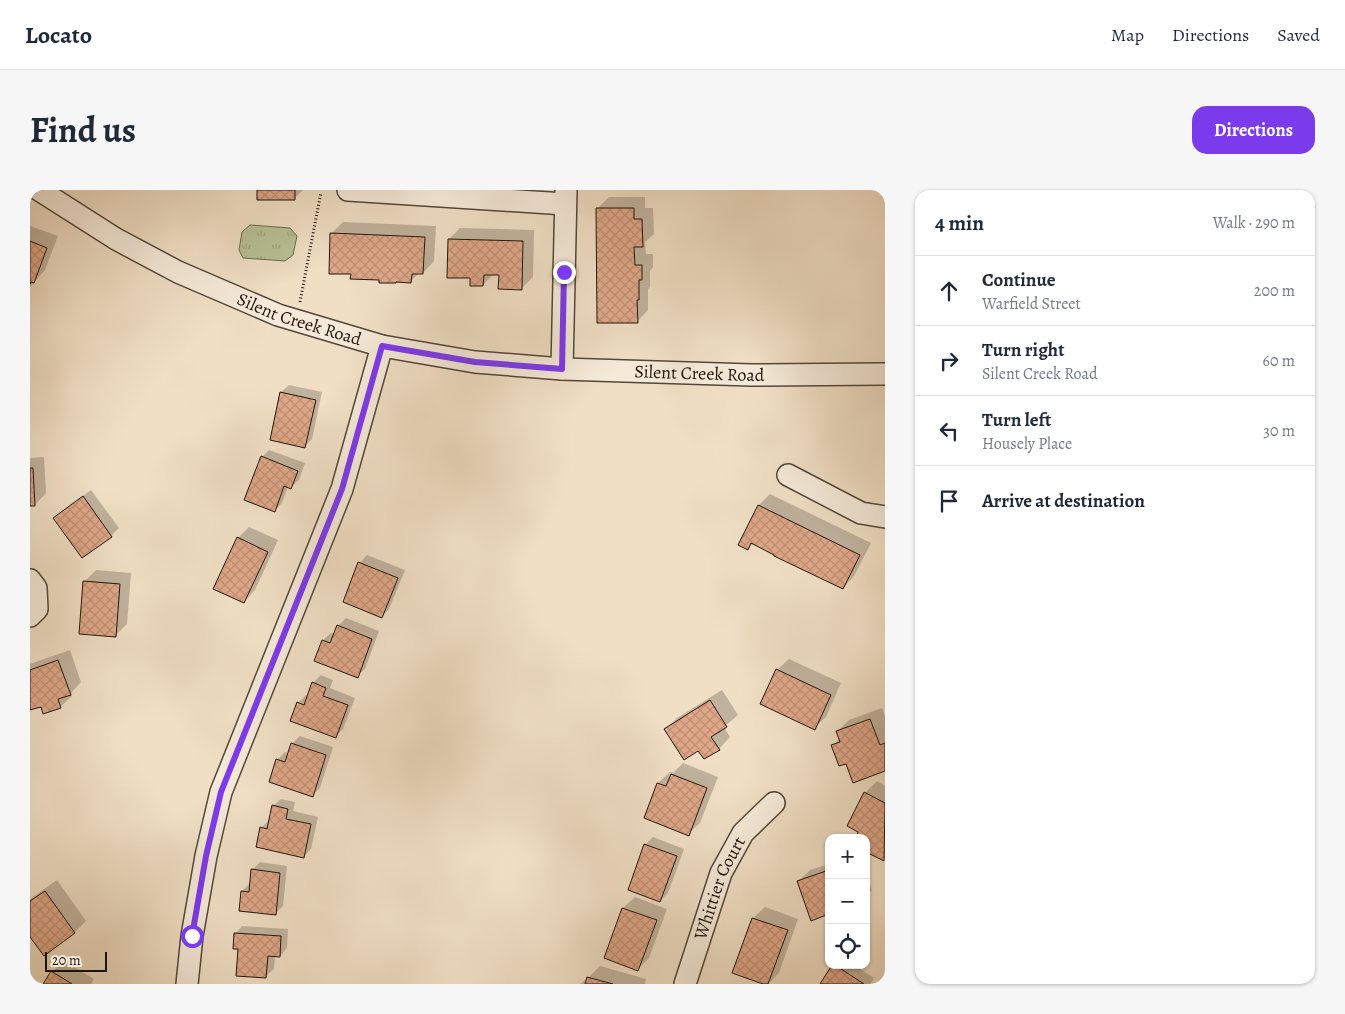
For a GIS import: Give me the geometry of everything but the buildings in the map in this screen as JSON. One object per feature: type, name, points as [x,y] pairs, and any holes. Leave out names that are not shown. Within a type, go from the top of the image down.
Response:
[{"type":"street","name":"Silent Creek Road","points":[[39,190],[116,239],[178,272],[278,315],[382,346],[475,362],[562,369],[751,375],[885,374]]},
{"type":"street","points":[[348,190],[565,197],[562,369]]},
{"type":"street","points":[[187,984],[192,936],[206,856],[221,792],[342,489],[382,346]]},
{"type":"street","points":[[788,474],[861,513],[885,517]]},
{"type":"street","points":[[30,580],[36,588],[37,609],[30,616]]},
{"type":"street","name":"Whittier Court","points":[[685,984],[722,873],[742,833],[774,803]]},
{"type":"path","points":[[297,321],[321,192]]},
{"type":"green space","points":[[250,225],[290,228],[297,236],[293,255],[285,261],[243,258],[239,250],[242,232]]},
{"type":"route","points":[[192,936],[206,856],[221,792],[342,489],[382,346],[475,362],[562,369],[564,272]]}]
